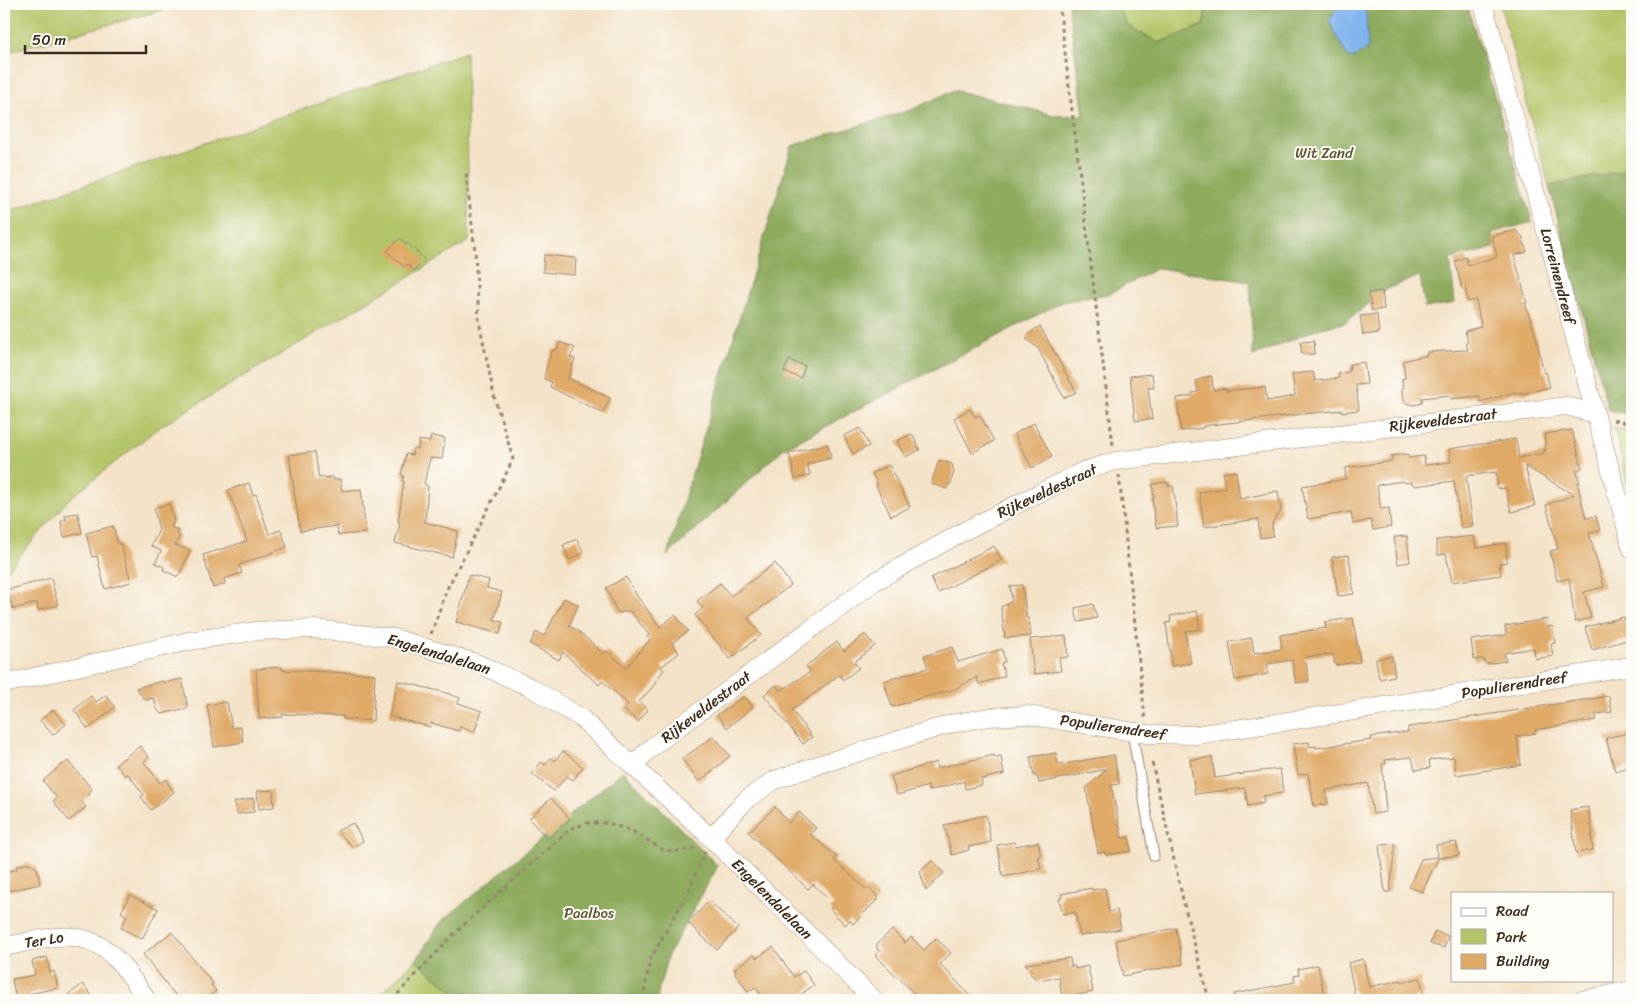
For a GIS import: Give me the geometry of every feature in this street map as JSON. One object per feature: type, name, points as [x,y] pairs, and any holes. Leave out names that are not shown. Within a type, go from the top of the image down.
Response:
[{"type":"street","name":"Lorreinendreef","points":[[1483,4],[1632,549]]},
{"type":"street","name":"Rijkeveldestraat","points":[[633,765],[652,747],[874,582],[966,530],[1083,471],[1116,461],[1567,406],[1595,414]]},
{"type":"street","name":"Engelendalelaan","points":[[4,684],[189,641],[256,631],[314,629],[394,638],[476,663],[530,687],[581,718],[711,838],[874,1000]]},
{"type":"street","name":"Populierendreef","points":[[711,838],[747,799],[775,780],[950,724],[989,717],[1027,715],[1139,733],[1196,735],[1632,666]]},
{"type":"street","name":"Ter Lo","points":[[4,947],[64,935],[98,944],[114,956],[147,1000]]},
{"type":"street","points":[[1582,1000],[1632,990]]},
{"type":"lane","points":[[1139,733],[1154,856]]},
{"type":"path","points":[[1059,4],[1111,437],[1119,471],[1133,596],[1139,733]]},
{"type":"path","points":[[426,648],[447,589],[513,458],[495,400],[479,321],[475,251],[466,173]]},
{"type":"path","points":[[1151,760],[1184,904],[1210,1000]]},
{"type":"path","points":[[392,1000],[455,933],[570,829],[587,823],[608,823],[632,831],[664,850],[681,851],[691,849],[711,838]]},
{"type":"path","points":[[643,1000],[650,960],[688,892],[711,838]]},
{"type":"green space","points":[[4,4],[185,4],[4,53]]},
{"type":"green space","name":"Wit Zand","points":[[1068,4],[1116,4],[1128,26],[1159,43],[1204,25],[1206,4],[1467,4],[1532,222],[1492,233],[1494,248],[1450,259],[1455,303],[1425,308],[1420,276],[1389,288],[1344,323],[1317,329],[1253,356],[1250,282],[1158,268],[1109,294],[1062,302],[783,449],[667,556],[792,146],[911,110],[954,90],[1058,116],[1084,115]]},
{"type":"green space","points":[[1116,4],[1206,4],[1204,25],[1159,43],[1128,26]]},
{"type":"green space","points":[[1500,4],[1632,4],[1632,169],[1549,186]]},
{"type":"green space","points":[[466,52],[469,241],[158,428],[69,499],[4,574],[4,213]]},
{"type":"green space","points":[[1632,169],[1632,415],[1608,410],[1549,186]]},
{"type":"green space","points":[[1614,428],[1632,431],[1632,502]]},
{"type":"green space","name":"Paalbos","points":[[623,771],[718,866],[668,955],[657,1000],[463,1000],[416,960],[441,922]]},
{"type":"green space","points":[[416,960],[463,1000],[374,1000]]},
{"type":"water","points":[[1342,4],[1363,4],[1366,12],[1368,48],[1354,58],[1348,58],[1329,21],[1337,8]]},
{"type":"building","points":[[1516,230],[1522,236],[1527,252],[1514,255],[1544,373],[1546,372],[1550,387],[1522,394],[1521,392],[1516,394],[1516,392],[1480,402],[1480,396],[1451,399],[1450,395],[1422,398],[1422,403],[1414,405],[1405,403],[1401,389],[1403,389],[1402,379],[1405,378],[1403,361],[1427,355],[1427,352],[1468,350],[1465,331],[1481,326],[1476,300],[1468,302],[1465,288],[1462,289],[1455,261],[1466,257],[1468,265],[1497,257],[1492,236]]},
{"type":"building","points":[[400,238],[406,245],[408,243],[425,260],[414,271],[407,264],[404,267],[387,251]]},
{"type":"building","points":[[544,255],[576,258],[575,275],[543,272]]},
{"type":"building","points":[[1382,291],[1384,309],[1372,311],[1368,293]]},
{"type":"building","points":[[1377,314],[1379,333],[1363,335],[1360,316]]},
{"type":"building","points":[[1040,326],[1076,392],[1064,398],[1038,348],[1026,339],[1031,332]]},
{"type":"building","points":[[1314,341],[1315,354],[1302,354],[1300,342]]},
{"type":"building","points":[[560,342],[575,348],[570,357],[575,359],[568,378],[610,398],[603,413],[550,387],[552,382],[544,379],[553,349],[557,350]]},
{"type":"building","points":[[789,360],[805,366],[801,378],[784,372]]},
{"type":"building","points":[[1364,362],[1367,384],[1356,385],[1359,410],[1294,415],[1203,426],[1203,428],[1181,431],[1177,398],[1192,396],[1192,393],[1198,392],[1196,381],[1205,377],[1212,376],[1213,390],[1226,388],[1226,391],[1265,387],[1267,401],[1295,396],[1292,374],[1313,372],[1315,381],[1339,378],[1338,373],[1349,372],[1350,364]]},
{"type":"building","points":[[1152,374],[1154,388],[1148,388],[1152,419],[1135,421],[1130,376]]},
{"type":"building","points":[[970,409],[975,417],[980,415],[994,441],[972,453],[954,418]]},
{"type":"building","points":[[1034,423],[1052,457],[1032,468],[1014,434]]},
{"type":"building","points":[[860,428],[869,446],[853,454],[844,436]]},
{"type":"building","points":[[1572,430],[1582,468],[1576,470],[1580,483],[1577,483],[1586,518],[1596,516],[1600,531],[1589,533],[1604,587],[1584,592],[1591,618],[1575,622],[1569,578],[1557,581],[1550,551],[1558,549],[1546,505],[1574,495],[1525,466],[1535,506],[1511,512],[1506,488],[1498,489],[1496,472],[1466,476],[1473,526],[1461,528],[1454,481],[1415,486],[1410,482],[1403,483],[1403,481],[1377,485],[1381,509],[1389,508],[1391,527],[1373,530],[1371,520],[1353,524],[1351,512],[1308,519],[1302,486],[1346,479],[1345,468],[1392,461],[1391,456],[1408,454],[1408,458],[1424,456],[1425,465],[1451,462],[1449,449],[1516,439],[1519,458],[1544,453],[1544,450],[1546,450],[1544,434]]},
{"type":"building","points":[[912,434],[920,450],[905,457],[897,441]]},
{"type":"building","points":[[431,436],[445,438],[442,459],[430,458],[424,484],[428,486],[425,522],[458,531],[452,557],[395,543],[400,523],[398,522],[404,481],[402,481],[404,476],[401,475],[406,454],[412,455],[413,448],[418,449],[419,440],[430,442]]},
{"type":"building","points":[[828,444],[831,458],[807,464],[810,475],[795,479],[789,453]]},
{"type":"building","points":[[315,452],[319,478],[333,477],[333,480],[340,479],[342,491],[361,489],[366,533],[338,535],[337,526],[300,531],[289,455]]},
{"type":"building","points":[[939,460],[952,464],[954,472],[947,489],[931,484]]},
{"type":"building","points":[[889,465],[910,507],[891,516],[876,486],[878,485],[872,473]]},
{"type":"building","points":[[1236,471],[1240,499],[1278,491],[1281,511],[1272,523],[1273,536],[1260,538],[1258,519],[1204,527],[1199,492],[1225,488],[1223,473]]},
{"type":"building","points":[[1167,482],[1168,486],[1173,486],[1178,526],[1156,528],[1152,484]]},
{"type":"building","points":[[249,483],[253,495],[256,494],[269,534],[281,530],[287,547],[239,565],[242,573],[224,579],[225,584],[213,588],[203,555],[247,541],[228,490]]},
{"type":"building","points":[[169,504],[174,521],[171,527],[179,531],[177,534],[180,536],[175,545],[190,551],[178,577],[163,570],[164,567],[155,563],[161,551],[151,546],[159,530],[154,508]]},
{"type":"building","points":[[78,513],[82,533],[64,537],[61,521],[66,520],[65,515]]},
{"type":"building","points":[[113,526],[118,544],[121,544],[131,582],[105,589],[97,556],[92,557],[86,533]]},
{"type":"building","points":[[1407,536],[1410,562],[1398,564],[1394,537]]},
{"type":"building","points":[[1474,536],[1476,548],[1506,543],[1507,562],[1499,563],[1501,575],[1452,582],[1446,554],[1438,555],[1436,540]]},
{"type":"building","points":[[577,539],[584,553],[569,560],[563,545]]},
{"type":"building","points":[[994,546],[1002,560],[938,593],[931,578]]},
{"type":"building","points":[[1349,555],[1354,594],[1338,596],[1332,557]]},
{"type":"building","points":[[775,563],[791,585],[748,618],[761,635],[730,659],[695,615],[703,608],[697,601],[720,583],[731,596]]},
{"type":"building","points":[[469,575],[489,580],[487,588],[502,592],[494,620],[503,622],[500,634],[456,622]]},
{"type":"building","points":[[626,577],[637,596],[660,627],[675,615],[688,631],[672,643],[679,653],[661,667],[664,670],[656,683],[639,702],[648,710],[638,722],[624,710],[628,704],[602,681],[599,685],[563,652],[559,660],[530,644],[536,632],[544,636],[564,598],[578,605],[569,626],[577,630],[604,654],[607,651],[626,668],[650,640],[647,637],[649,635],[630,611],[618,613],[606,588]]},
{"type":"building","points":[[51,578],[58,605],[38,610],[37,603],[13,609],[7,590]]},
{"type":"building","points":[[1022,585],[1031,636],[1005,638],[1001,607],[1012,601],[1010,586]]},
{"type":"building","points":[[1093,604],[1097,618],[1078,622],[1075,608]]},
{"type":"building","points":[[1197,611],[1200,629],[1185,631],[1191,663],[1172,666],[1166,623],[1171,622],[1170,616]]},
{"type":"building","points":[[1624,617],[1630,639],[1592,650],[1585,627]]},
{"type":"building","points":[[1353,618],[1360,662],[1335,665],[1333,654],[1305,657],[1309,681],[1296,683],[1292,660],[1267,664],[1268,674],[1235,680],[1229,642],[1252,638],[1254,653],[1282,649],[1280,635],[1326,628],[1325,622]]},
{"type":"building","points":[[1547,619],[1548,627],[1552,626],[1555,643],[1551,644],[1553,656],[1535,659],[1534,648],[1504,653],[1506,661],[1485,664],[1484,659],[1474,660],[1471,640],[1506,635],[1505,626]]},
{"type":"building","points":[[865,634],[875,646],[854,662],[859,668],[843,680],[839,675],[792,710],[812,737],[803,744],[764,695],[776,685],[780,691],[810,672],[806,666],[837,642],[844,651]]},
{"type":"building","points":[[1066,636],[1068,657],[1059,658],[1061,671],[1034,674],[1030,639]]},
{"type":"building","points":[[952,647],[958,662],[1002,649],[1005,662],[1001,663],[1005,676],[979,684],[977,677],[953,690],[892,707],[884,681],[928,668],[924,656]]},
{"type":"building","points":[[1392,656],[1395,676],[1379,679],[1376,659]]},
{"type":"building","points":[[282,667],[282,670],[375,674],[373,721],[343,719],[343,716],[282,714],[283,717],[259,719],[256,669]]},
{"type":"building","points":[[182,679],[188,708],[161,714],[157,709],[154,698],[145,700],[136,688],[163,681],[164,683]]},
{"type":"building","points":[[398,681],[460,698],[458,703],[482,711],[474,732],[460,727],[459,731],[431,723],[430,727],[389,716]]},
{"type":"building","points":[[106,695],[115,707],[88,729],[74,710],[91,696],[96,702]]},
{"type":"building","points":[[744,696],[753,707],[727,728],[717,715]]},
{"type":"building","points":[[1609,696],[1612,712],[1596,714],[1596,720],[1535,730],[1536,733],[1517,736],[1521,765],[1456,775],[1454,757],[1429,760],[1430,768],[1415,770],[1412,757],[1385,760],[1386,764],[1382,764],[1386,812],[1373,814],[1368,783],[1326,790],[1328,804],[1314,806],[1308,773],[1298,775],[1293,744],[1309,742],[1310,747],[1316,746],[1316,748],[1372,740],[1371,737],[1408,732],[1408,727]]},
{"type":"building","points":[[227,702],[232,728],[241,727],[243,742],[214,747],[207,705]]},
{"type":"building","points":[[53,710],[66,724],[53,735],[40,720]]},
{"type":"building","points":[[1632,732],[1632,766],[1615,771],[1606,738]]},
{"type":"building","points":[[714,736],[730,756],[699,782],[682,759]]},
{"type":"building","points":[[140,746],[149,757],[144,762],[160,783],[165,779],[174,792],[151,810],[141,797],[144,795],[128,774],[125,776],[116,764]]},
{"type":"building","points":[[563,751],[583,767],[573,780],[567,776],[554,791],[532,774],[541,762],[545,765],[551,758],[555,761]]},
{"type":"building","points":[[1056,753],[1058,765],[1114,755],[1119,784],[1111,785],[1122,838],[1129,837],[1131,851],[1105,855],[1105,852],[1098,853],[1086,788],[1107,769],[1039,783],[1037,776],[1034,776],[1030,757]]},
{"type":"building","points":[[994,755],[994,757],[1001,756],[1004,774],[981,779],[982,785],[965,789],[964,781],[929,791],[928,786],[897,795],[891,776],[936,762],[937,768]]},
{"type":"building","points":[[1212,757],[1215,778],[1280,769],[1283,793],[1263,796],[1264,803],[1248,806],[1245,788],[1195,794],[1190,760]]},
{"type":"building","points":[[68,761],[92,789],[89,792],[90,794],[81,801],[86,807],[69,821],[53,801],[57,798],[43,781]]},
{"type":"building","points":[[273,790],[274,807],[259,809],[257,791]]},
{"type":"building","points":[[254,798],[254,812],[237,814],[234,802]]},
{"type":"building","points":[[551,798],[570,819],[548,839],[529,819]]},
{"type":"building","points":[[775,807],[789,823],[799,812],[816,828],[810,834],[837,857],[834,860],[867,890],[869,888],[879,898],[853,924],[850,920],[845,925],[830,909],[834,905],[813,884],[808,889],[748,832]]},
{"type":"building","points":[[1588,807],[1593,835],[1591,836],[1593,850],[1576,853],[1570,810]]},
{"type":"building","points":[[986,815],[991,842],[968,847],[969,850],[952,855],[944,825]]},
{"type":"building","points":[[353,823],[363,841],[353,847],[337,831]]},
{"type":"building","points":[[1014,842],[1015,846],[1038,842],[1041,856],[1038,856],[1041,869],[1003,877],[997,845]]},
{"type":"building","points":[[1456,842],[1459,855],[1438,858],[1422,892],[1409,887],[1421,859],[1438,857],[1436,845]]},
{"type":"building","points":[[1395,844],[1390,892],[1385,892],[1379,845]]},
{"type":"building","points":[[932,861],[944,873],[926,891],[920,872]]},
{"type":"building","points":[[29,863],[37,868],[40,884],[9,891],[6,872],[17,869],[16,866]]},
{"type":"building","points":[[1092,888],[1092,890],[1105,888],[1109,912],[1117,910],[1121,929],[1080,936],[1075,912],[1063,914],[1059,899],[1062,898],[1061,894]]},
{"type":"building","points":[[130,895],[158,909],[142,939],[121,928],[127,916],[121,912]]},
{"type":"building","points":[[709,901],[738,928],[717,950],[688,923]]},
{"type":"building","points":[[1176,928],[1183,964],[1123,976],[1116,940]]},
{"type":"building","points":[[892,930],[905,943],[911,937],[924,950],[936,938],[951,953],[940,964],[974,1000],[921,1000],[875,955],[880,951],[877,949],[877,944]]},
{"type":"building","points":[[1435,931],[1448,936],[1444,948],[1430,944]]},
{"type":"building","points":[[172,932],[213,984],[211,985],[216,991],[204,1000],[179,1000],[143,954]]},
{"type":"building","points":[[773,947],[794,977],[804,971],[814,985],[793,1000],[765,1000],[755,987],[748,992],[735,973],[735,968],[754,955],[757,958]]},
{"type":"building","points":[[47,957],[50,972],[54,971],[58,988],[28,994],[29,1000],[16,1000],[12,979],[35,975],[32,961]]},
{"type":"building","points":[[1070,958],[1071,966],[1075,966],[1075,969],[1088,966],[1093,992],[1062,998],[1059,977],[1038,981],[1025,964]]},
{"type":"building","points":[[1363,959],[1369,987],[1420,978],[1424,996],[1403,1000],[1356,1000],[1348,963]]},
{"type":"building","points":[[1318,965],[1324,995],[1312,997],[1313,1000],[1235,1000],[1234,994],[1295,982],[1294,976],[1299,975],[1298,969]]},
{"type":"building","points":[[83,984],[95,1000],[61,1000]]}]
